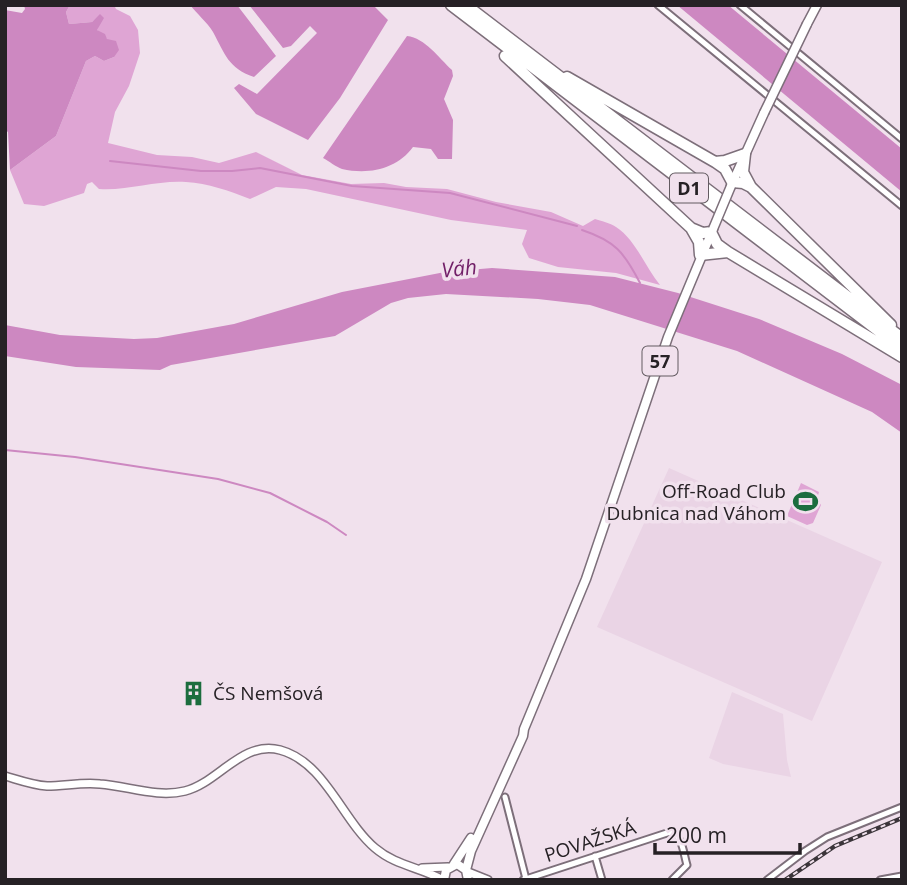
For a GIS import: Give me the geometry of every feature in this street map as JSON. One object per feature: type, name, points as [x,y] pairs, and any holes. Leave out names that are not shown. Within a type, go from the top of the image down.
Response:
[{"type":"highway","name":"D1","points":[[451,5],[902,349]]},
{"type":"highway","name":"D1","points":[[466,5],[901,337]]},
{"type":"highway","points":[[476,26],[485,38],[691,228],[699,242],[699,258],[728,252]]},
{"type":"highway","points":[[527,53],[715,162],[725,169],[732,184],[751,187]]},
{"type":"highway","points":[[715,162],[745,154],[743,172],[751,187],[887,319],[901,337]]},
{"type":"highway","points":[[691,228],[704,233],[712,231],[713,239],[728,252],[902,357]]},
{"type":"main road","name":"57","points":[[467,874],[471,851],[523,736],[581,592],[660,358],[699,258],[753,135],[817,5]]},
{"type":"main road","name":"57","points":[[443,880],[444,875],[466,849],[518,734],[524,729]]},
{"type":"main road","points":[[5,776],[40,785],[86,783],[152,792],[178,792],[202,784],[246,755],[262,749],[274,749],[290,753],[306,764],[370,843],[397,863],[443,880]]},
{"type":"main road","points":[[410,868],[460,865],[467,874],[488,880]]},
{"type":"street","points":[[658,5],[902,206]]},
{"type":"street","points":[[740,5],[902,139]]},
{"type":"street","points":[[505,797],[525,879]]},
{"type":"street","points":[[767,880],[823,839],[902,807]]},
{"type":"street","name":"POVAŽSKÁ","points":[[525,879],[670,832],[680,838],[687,865],[672,880]]},
{"type":"street","points":[[595,856],[602,880]]},
{"type":"street","points":[[880,880],[902,876]]},
{"type":"shaded area","points":[[24,5],[70,5],[66,12],[69,24],[92,22],[100,14],[104,18],[97,30],[105,34],[107,39],[116,41],[119,50],[114,57],[104,61],[95,56],[86,61],[56,136],[10,170],[8,132],[5,130],[5,10],[22,13]]},
{"type":"shaded area","points":[[70,5],[114,5],[116,9],[130,16],[138,30],[140,53],[129,86],[115,112],[108,143],[157,155],[192,157],[219,163],[256,152],[302,175],[351,184],[384,183],[447,189],[496,202],[551,212],[583,226],[595,219],[623,232],[660,285],[616,273],[558,267],[529,258],[522,244],[527,230],[451,220],[306,189],[276,187],[250,199],[194,183],[175,182],[99,189],[92,182],[87,184],[84,193],[44,206],[24,204],[10,170],[56,136],[86,61],[95,56],[104,61],[114,57],[107,39],[97,30],[100,15],[92,22],[69,24],[66,12]]},
{"type":"shaded area","points":[[190,5],[237,5],[276,56],[254,77],[238,69],[228,59],[211,28]]},
{"type":"shaded area","points":[[249,5],[373,5],[388,20],[340,98],[308,140],[256,114],[234,88],[239,84],[257,94],[317,33],[310,26],[291,46],[283,48]]},
{"type":"shaded area","points":[[677,5],[728,5],[902,149],[902,192]]},
{"type":"shaded area","points":[[407,36],[426,44],[452,70],[453,76],[444,99],[453,120],[452,159],[438,159],[431,149],[413,147],[399,161],[382,168],[352,171],[337,167],[323,158]]},
{"type":"shaded area","points":[[492,268],[615,277],[678,293],[759,319],[842,354],[902,385],[902,433],[872,412],[737,351],[590,305],[538,299],[446,294],[408,298],[391,303],[335,336],[171,365],[160,370],[76,367],[5,356],[5,325],[60,335],[157,338],[234,324],[342,292],[445,272]]},
{"type":"shaded area","points":[[669,468],[882,562],[812,721],[597,627]]},
{"type":"shaded area","name":"Off-Road Club Dubnica nad Váhom","points":[[801,483],[819,492],[817,499],[821,505],[813,523],[807,525],[787,516]]},
{"type":"shaded area","points":[[732,692],[783,714],[791,777],[723,764],[709,758]]},
{"type":"waterway","points":[[110,161],[201,171],[260,168],[352,186],[450,193],[577,226]]},
{"type":"waterway","points":[[582,230],[611,243],[629,263],[640,283]]},
{"type":"waterway","points":[[5,450],[75,457],[218,479],[270,493],[327,522],[346,535]]},
{"type":"railway","points":[[785,880],[835,846],[902,818]]},
{"type":"place","name":"Off-Road Club Dubnica nad Váhom","points":[[806,502]]},
{"type":"place","name":"ČS Nemšová","points":[[193,693]]},
{"type":"water label","name":"Váh","points":[[459,268]]}]
